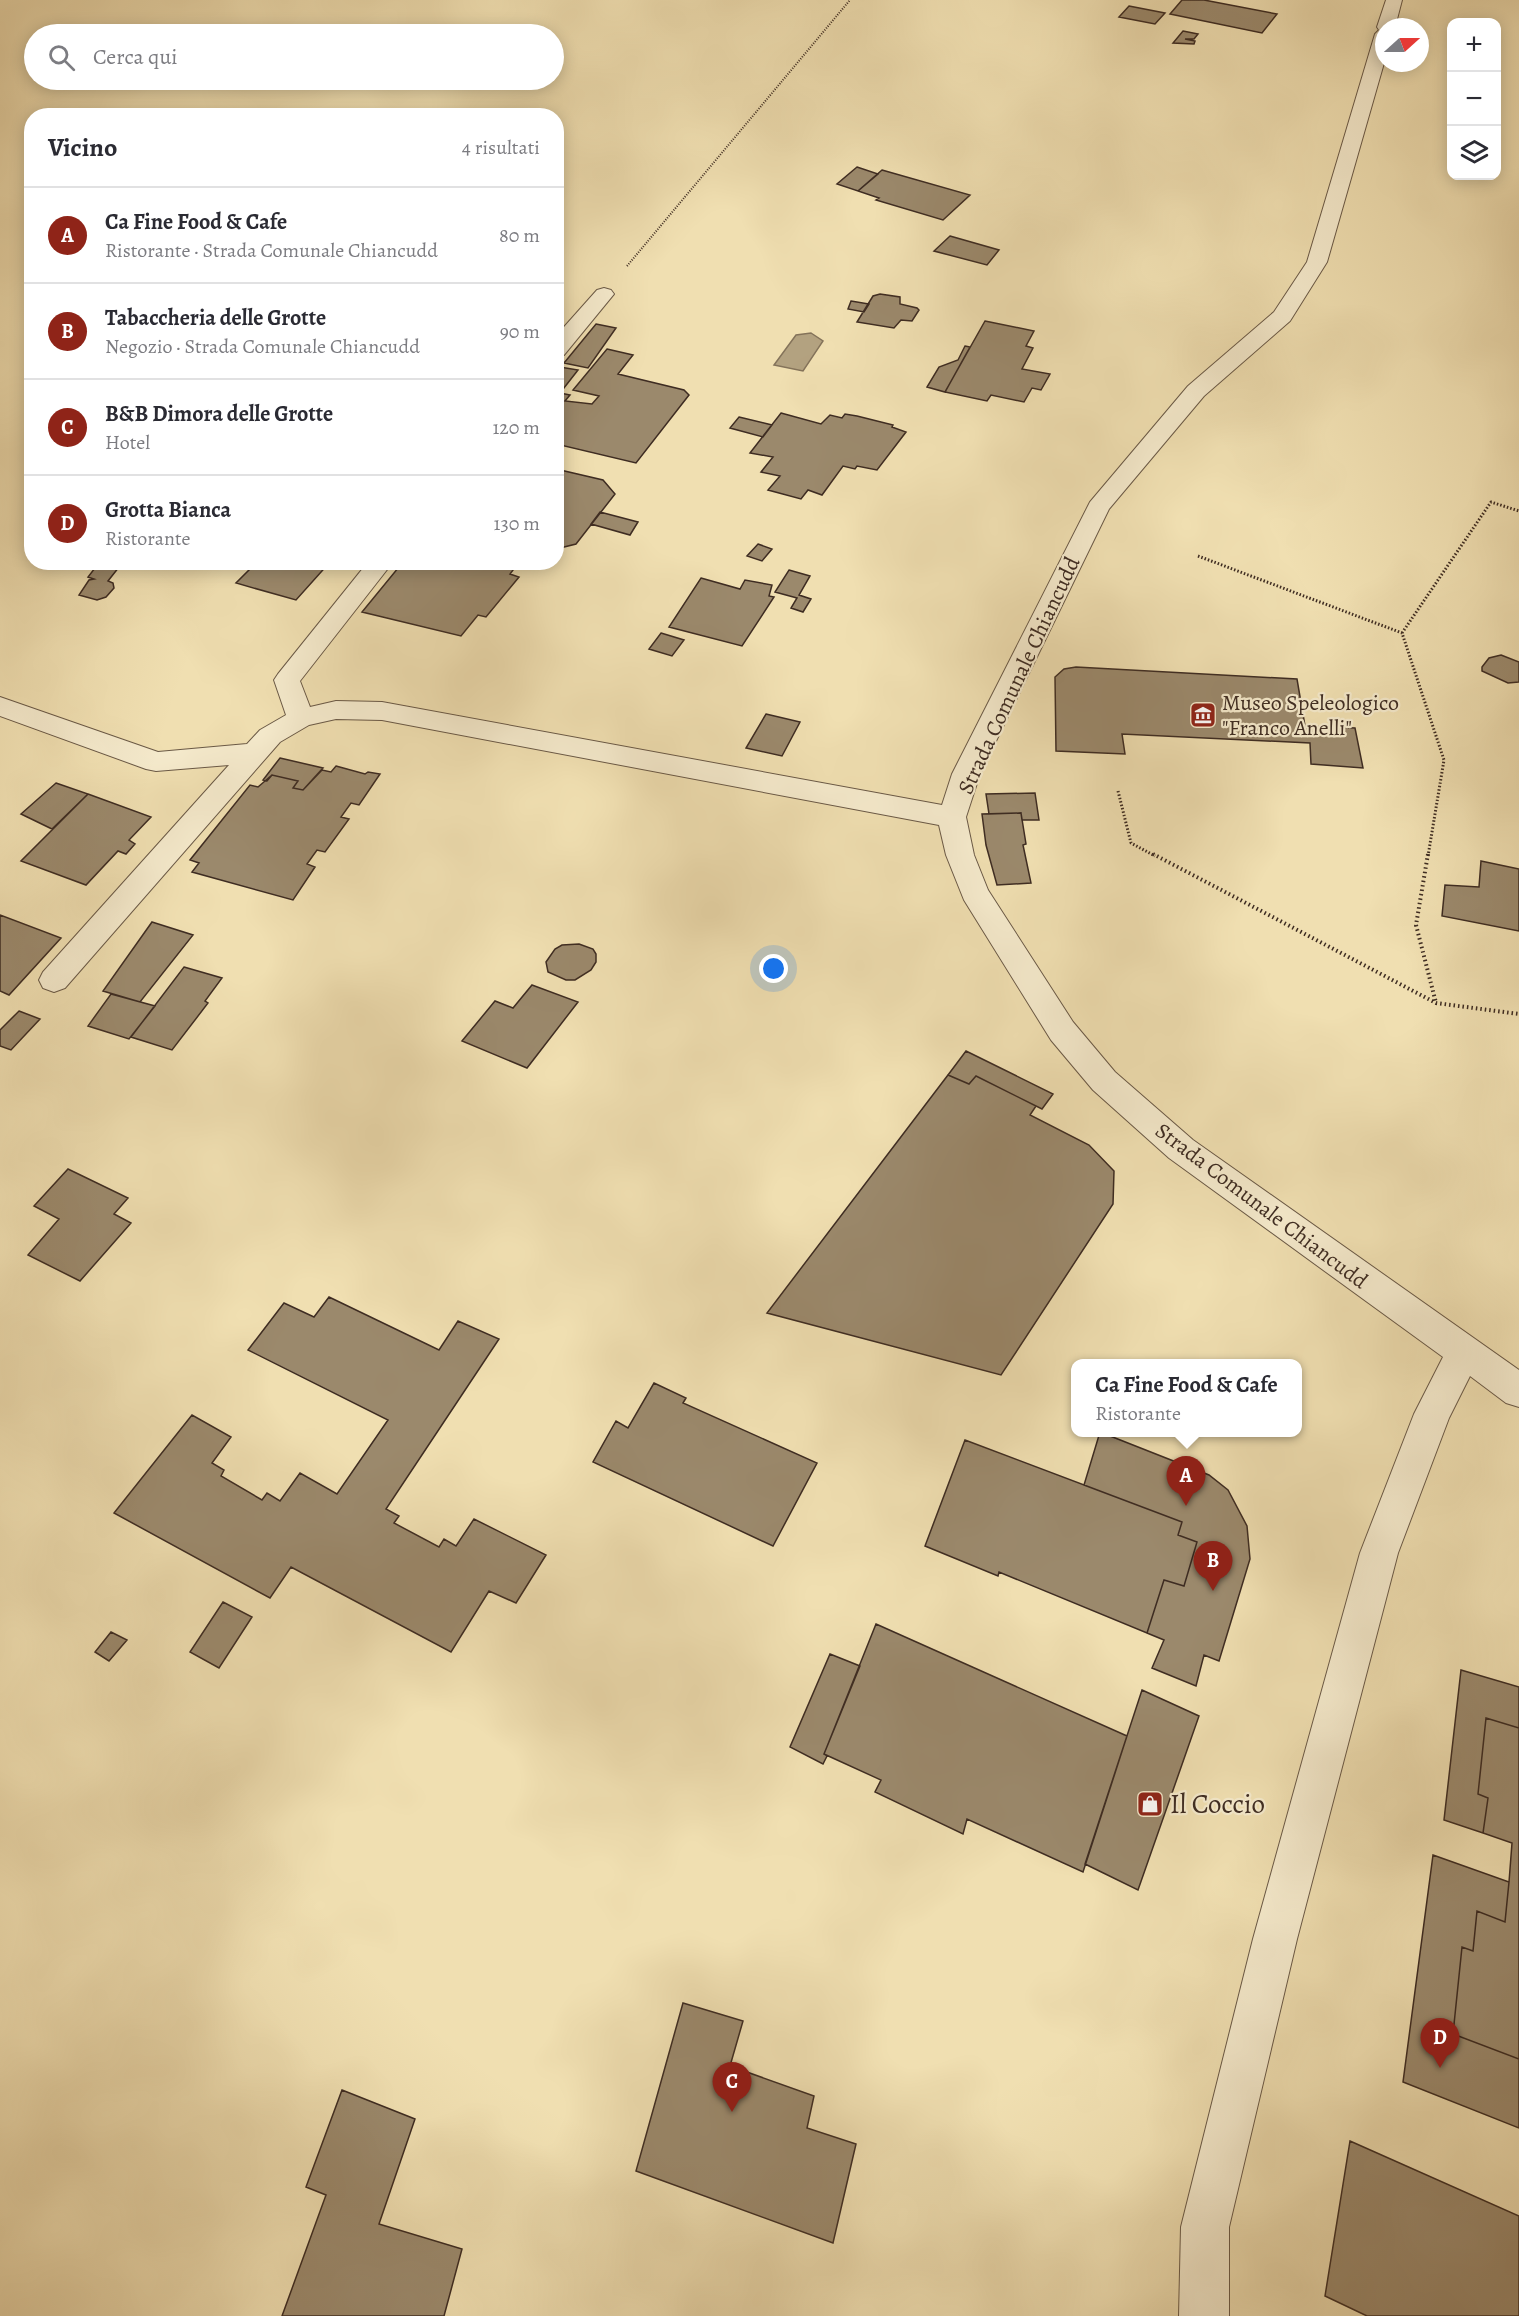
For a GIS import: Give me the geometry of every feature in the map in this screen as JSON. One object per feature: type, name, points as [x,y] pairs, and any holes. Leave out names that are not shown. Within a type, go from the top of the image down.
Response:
[{"type":"street","points":[[1389,18],[1394,0]]},
{"type":"street","name":"Strada Comunale Chiancudd","points":[[1375,65],[1317,262],[1282,316],[1222,366],[1196,392],[1098,507],[966,774],[952,817],[960,855],[974,892],[1062,1030],[1104,1081],[1180,1149],[1513,1388]]},
{"type":"street","points":[[564,341],[604,294]]},
{"type":"street","points":[[301,718],[287,680],[375,570]]},
{"type":"street","points":[[0,706],[156,762],[255,753]]},
{"type":"street","points":[[54,980],[270,736],[301,718],[336,710],[382,711],[952,817]]},
{"type":"street","points":[[1204,2316],[1205,2228],[1275,1939],[1360,1621],[1379,1553],[1424,1435],[1463,1353]]},
{"type":"path","points":[[604,294],[850,0]]},
{"type":"path","points":[[1402,633],[1491,501],[1519,511]]},
{"type":"path","points":[[1198,556],[1402,633]]},
{"type":"path","points":[[1402,633],[1444,760],[1416,926],[1436,1003]]},
{"type":"path","points":[[1118,791],[1131,843],[1436,1003],[1519,1014]]},
{"type":"shaded area","points":[[811,333],[823,341],[803,371],[774,365],[796,335]]},
{"type":"building","points":[[1182,0],[1204,0],[1277,14],[1262,33],[1170,14]]},
{"type":"building","points":[[1129,6],[1165,13],[1155,24],[1119,17]]},
{"type":"building","points":[[1183,31],[1198,34],[1194,39],[1185,39],[1195,41],[1194,44],[1173,43]]},
{"type":"building","points":[[857,167],[878,174],[858,191],[837,184]]},
{"type":"building","points":[[882,170],[970,195],[943,220],[876,200],[879,198],[858,191]]},
{"type":"building","points":[[950,236],[999,250],[987,265],[934,251]]},
{"type":"building","points":[[880,294],[900,297],[900,304],[919,310],[912,321],[901,320],[894,328],[857,322],[873,296]]},
{"type":"building","points":[[851,301],[869,304],[864,312],[848,309]]},
{"type":"building","points":[[985,321],[1034,331],[1026,346],[1033,348],[1022,369],[1050,374],[1041,390],[1032,388],[1024,402],[991,395],[987,401],[945,392]]},
{"type":"building","points":[[596,324],[616,328],[588,368],[564,363]]},
{"type":"building","points":[[965,346],[970,347],[945,392],[927,387],[939,367],[958,360]]},
{"type":"building","points":[[607,349],[633,355],[618,374],[684,390],[689,395],[636,463],[564,446],[564,394],[570,395],[565,401],[592,404],[599,396],[573,390]]},
{"type":"building","points":[[564,368],[578,370],[564,388]]},
{"type":"building","points":[[781,413],[821,424],[830,415],[842,418],[845,414],[893,425],[892,427],[906,432],[877,470],[843,466],[822,495],[808,490],[801,499],[768,490],[780,476],[761,472],[773,457],[750,453]]},
{"type":"building","points":[[739,417],[772,425],[763,437],[730,428]]},
{"type":"building","points":[[564,471],[603,480],[615,494],[576,544],[564,547]]},
{"type":"building","points":[[600,512],[638,522],[630,535],[591,524]]},
{"type":"building","points":[[758,544],[772,549],[762,561],[747,556]]},
{"type":"building","points":[[93,570],[117,570],[108,581],[113,583],[114,588],[106,597],[97,600],[79,595],[89,580],[94,579],[88,577]]},
{"type":"building","points":[[249,570],[323,570],[296,600],[236,583]]},
{"type":"building","points":[[396,570],[513,570],[510,574],[519,577],[486,617],[478,615],[461,636],[362,612]]},
{"type":"building","points":[[789,570],[810,576],[799,595],[811,599],[803,612],[791,608],[797,598],[775,592]]},
{"type":"building","points":[[701,578],[740,589],[745,580],[772,585],[769,596],[774,597],[742,646],[669,627]]},
{"type":"building","points":[[661,633],[684,640],[672,656],[649,649]]},
{"type":"building","points":[[1501,655],[1519,662],[1519,682],[1508,683],[1482,671],[1482,667],[1489,658]]},
{"type":"building","points":[[1076,667],[1297,679],[1305,726],[1355,728],[1363,768],[1311,764],[1310,743],[1122,734],[1125,754],[1056,751],[1055,677],[1064,669]]},
{"type":"building","points":[[766,714],[800,722],[782,756],[746,748]]},
{"type":"building","points":[[280,758],[323,768],[303,790],[293,788],[298,781],[272,775],[267,781],[263,780]]},
{"type":"building","points":[[336,766],[365,774],[368,772],[380,774],[359,805],[351,803],[341,817],[349,819],[325,852],[317,850],[307,864],[315,867],[293,900],[192,872],[199,863],[190,860],[250,785],[258,787],[272,775],[298,781],[293,788],[303,790],[322,770],[331,772]]},
{"type":"building","points":[[56,783],[88,794],[52,829],[21,814]]},
{"type":"building","points":[[1035,793],[1039,820],[1022,820],[1021,813],[989,814],[986,794]]},
{"type":"building","points":[[88,794],[151,817],[129,840],[135,844],[126,854],[118,851],[86,885],[21,861]]},
{"type":"building","points":[[1021,813],[1026,844],[1023,845],[1031,883],[997,885],[986,845],[982,814]]},
{"type":"building","points":[[1481,861],[1519,869],[1519,931],[1442,916],[1445,885],[1479,887]]},
{"type":"building","points":[[0,915],[61,938],[9,995],[0,991]]},
{"type":"building","points":[[152,922],[193,935],[140,1002],[103,991]]},
{"type":"building","points":[[579,944],[593,949],[596,954],[596,962],[591,970],[575,980],[566,980],[548,972],[546,962],[555,949],[562,945]]},
{"type":"building","points":[[184,967],[222,978],[205,1001],[208,1003],[172,1050],[131,1037]]},
{"type":"building","points":[[532,985],[578,1002],[527,1068],[462,1041],[495,1001],[513,1008]]},
{"type":"building","points":[[111,994],[155,1006],[129,1039],[88,1026]]},
{"type":"building","points":[[19,1011],[40,1019],[11,1050],[0,1046],[0,1030]]},
{"type":"building","points":[[966,1051],[1053,1094],[1042,1109],[976,1076],[969,1084],[948,1075]]},
{"type":"building","points":[[948,1075],[969,1084],[976,1076],[1036,1106],[1030,1115],[1089,1145],[1114,1171],[1113,1204],[1001,1375],[767,1313]]},
{"type":"building","points":[[68,1169],[128,1198],[114,1214],[131,1223],[80,1281],[28,1255],[59,1219],[34,1206]]},
{"type":"building","points":[[329,1297],[439,1350],[458,1321],[499,1339],[386,1509],[399,1516],[394,1523],[439,1547],[444,1539],[456,1546],[474,1519],[546,1555],[516,1603],[489,1591],[451,1652],[291,1567],[270,1598],[114,1513],[192,1415],[231,1437],[212,1463],[224,1470],[221,1476],[262,1500],[267,1493],[280,1501],[300,1473],[337,1494],[388,1420],[248,1350],[284,1303],[314,1317]]},
{"type":"building","points":[[654,1383],[686,1398],[683,1403],[817,1463],[773,1546],[593,1462],[616,1421],[628,1428]]},
{"type":"building","points":[[1098,1437],[1113,1437],[1209,1475],[1228,1490],[1247,1526],[1250,1559],[1219,1661],[1204,1655],[1196,1686],[1152,1668],[1164,1640],[1147,1633],[1164,1580],[1184,1586],[1197,1542],[1178,1535],[1182,1522],[1084,1485]]},
{"type":"building","points":[[965,1440],[1182,1522],[1178,1535],[1197,1542],[1184,1586],[1164,1580],[1147,1633],[999,1572],[998,1576],[925,1546]]},
{"type":"building","points":[[223,1602],[252,1617],[219,1668],[190,1652]]},
{"type":"building","points":[[876,1624],[1127,1736],[1083,1872],[967,1819],[963,1834],[875,1792],[881,1780],[824,1754]]},
{"type":"building","points":[[111,1632],[127,1640],[109,1661],[95,1652]]},
{"type":"building","points":[[830,1654],[860,1666],[824,1754],[827,1756],[823,1764],[790,1747]]},
{"type":"building","points":[[1461,1670],[1519,1687],[1519,1728],[1486,1718],[1478,1794],[1488,1798],[1483,1833],[1444,1820]]},
{"type":"building","points":[[1142,1690],[1199,1716],[1138,1890],[1085,1864]]},
{"type":"building","points":[[1486,1718],[1519,1728],[1519,2059],[1453,2034],[1462,1947],[1473,1951],[1477,1911],[1505,1922],[1512,1843],[1483,1833],[1488,1798],[1478,1794]]},
{"type":"building","points":[[1433,1855],[1509,1882],[1505,1922],[1477,1911],[1473,1951],[1462,1947],[1453,2034],[1519,2059],[1519,2128],[1403,2082]]},
{"type":"building","points":[[683,2003],[743,2021],[730,2066],[814,2096],[807,2128],[856,2144],[833,2243],[636,2171]]},
{"type":"building","points":[[342,2090],[415,2119],[379,2224],[462,2249],[444,2316],[282,2316],[326,2195],[306,2187]]},
{"type":"building","points":[[1350,2141],[1519,2216],[1519,2316],[1367,2316],[1325,2296]]},
{"type":"place","name":"Museo Speleologico \"Franco Anelli\"","points":[[1203,715]]},
{"type":"place","name":"Ca Fine Food & Cafe","points":[[1186,1506]]},
{"type":"place","name":"Tabaccheria delle Grotte","points":[[1213,1591]]},
{"type":"place","name":"Il Coccio","points":[[1150,1804]]},
{"type":"place","name":"Grotta Bianca","points":[[1440,2068]]},
{"type":"place","name":"B&B Dimora delle Grotte","points":[[732,2112]]}]
